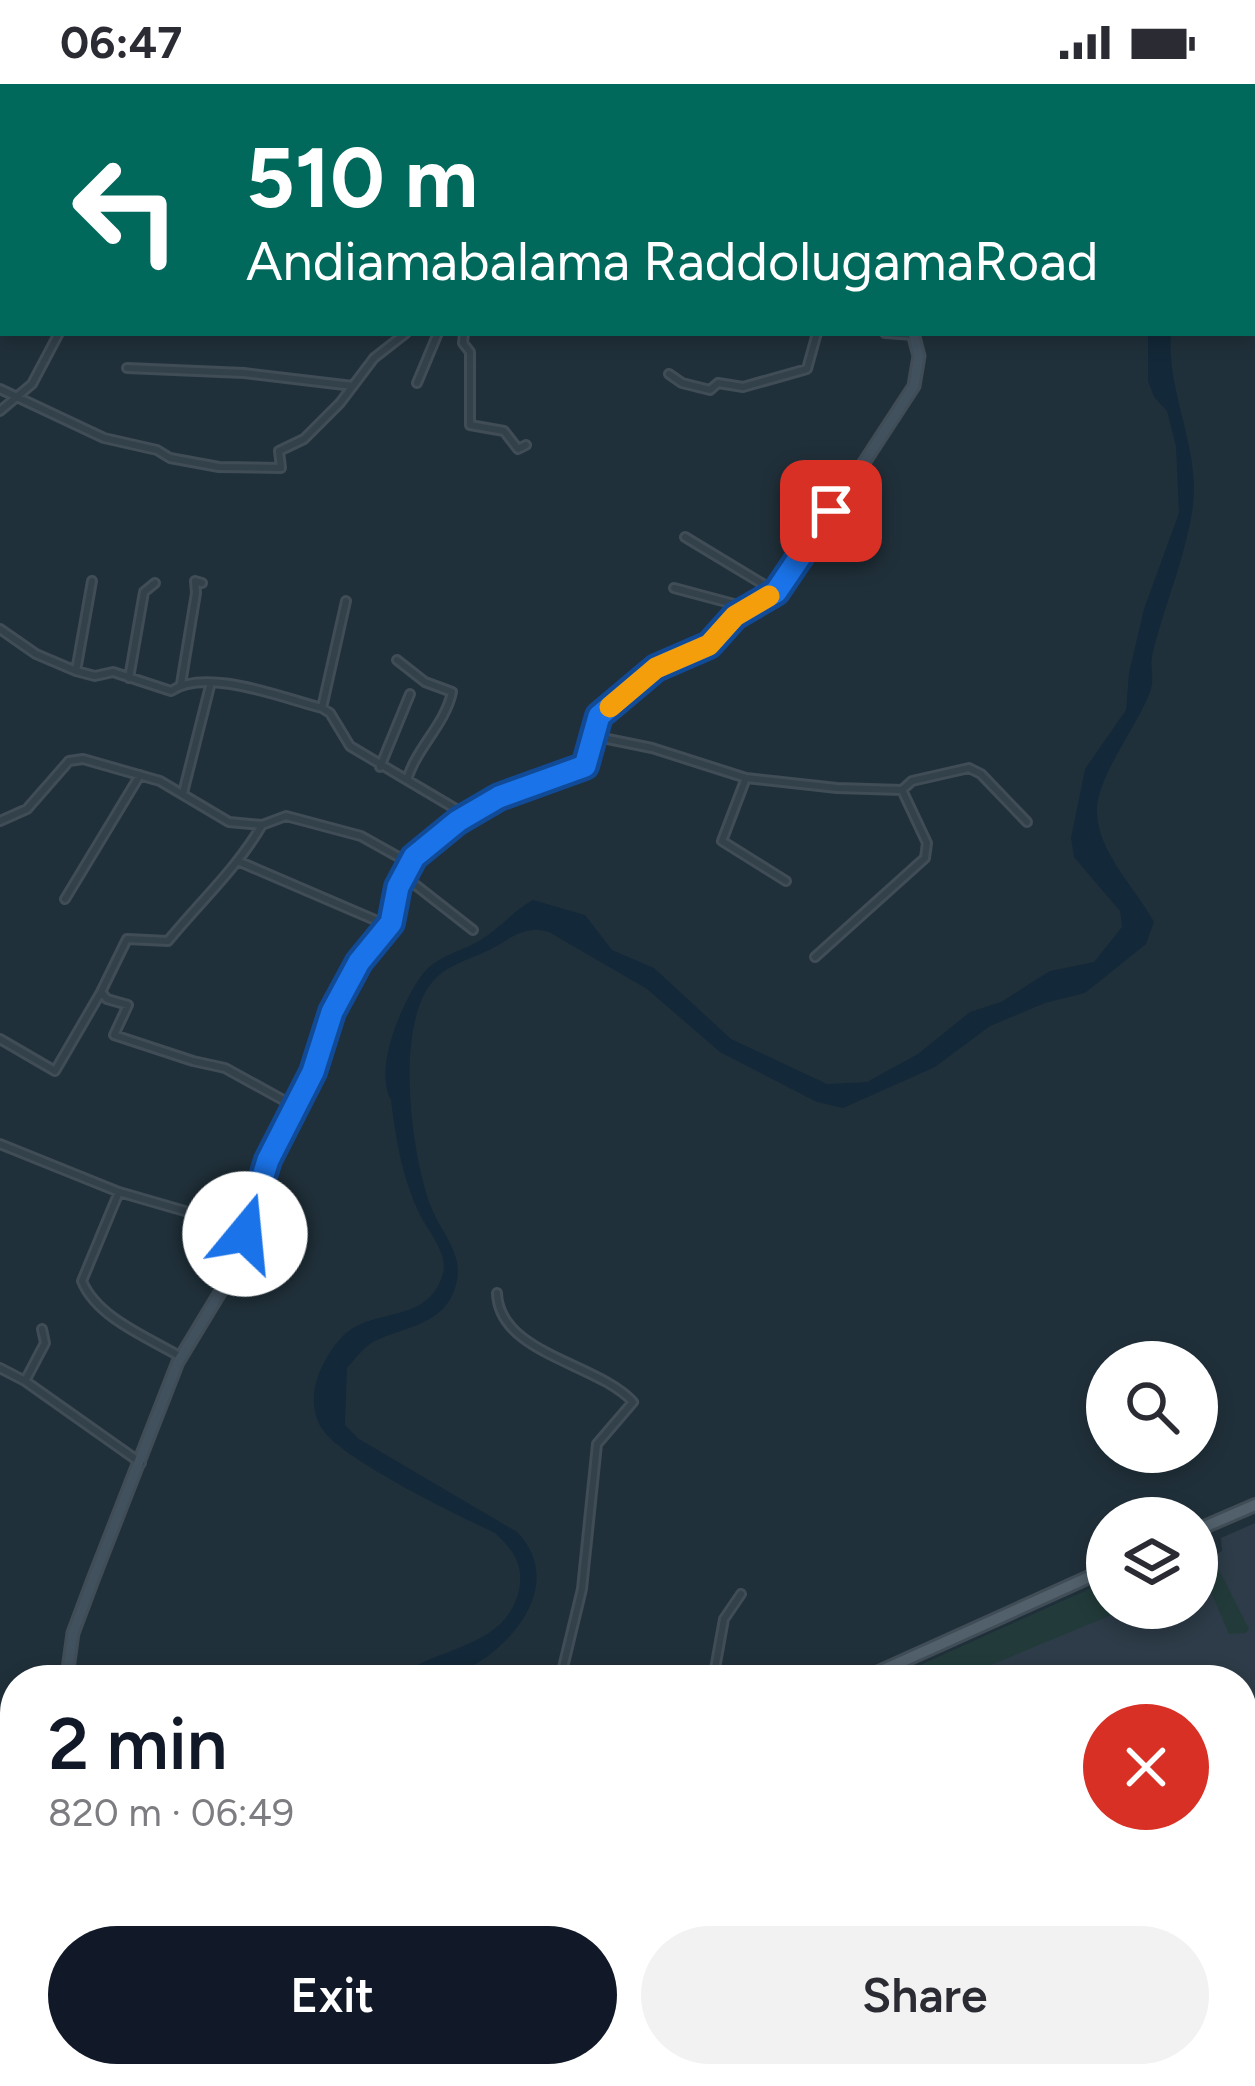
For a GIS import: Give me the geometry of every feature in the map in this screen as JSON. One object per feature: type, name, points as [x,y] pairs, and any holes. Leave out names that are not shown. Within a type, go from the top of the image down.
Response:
[{"type":"main road","points":[[1218,1521],[1255,1505]]},
{"type":"main road","points":[[894,1665],[1086,1578]]},
{"type":"street","points":[[0,411],[32,383],[56,336]]},
{"type":"street","points":[[0,389],[104,438],[157,450],[170,458],[281,468],[279,451],[304,439],[374,358],[402,336]]},
{"type":"street","points":[[418,382],[437,336]]},
{"type":"street","points":[[464,336],[470,352],[470,424],[504,431],[518,449],[526,445]]},
{"type":"street","points":[[669,374],[682,383],[710,390],[718,383],[743,387],[766,383],[807,370],[816,336]]},
{"type":"street","points":[[69,1665],[73,1634],[94,1577],[182,1358],[230,1276],[268,1160],[313,1072],[332,1012],[359,962],[389,926],[411,863],[466,815],[499,797],[577,772],[585,766],[599,716],[656,668],[709,645],[735,616],[776,592],[914,386],[919,356],[914,336]]},
{"type":"street","points":[[127,368],[244,373],[353,386]]},
{"type":"street","points":[[685,537],[776,592]]},
{"type":"street","points":[[76,671],[92,581]]},
{"type":"street","points":[[181,684],[194,585],[195,581],[202,583]]},
{"type":"street","points":[[129,678],[144,592],[155,583]]},
{"type":"street","points":[[674,588],[748,608]]},
{"type":"street","points":[[322,707],[346,601]]},
{"type":"street","points":[[0,629],[36,654],[95,676],[112,672],[171,691],[181,684],[244,683],[260,692],[322,707],[350,746],[466,815]]},
{"type":"street","points":[[397,660],[425,682],[452,692],[448,709],[406,780]]},
{"type":"street","points":[[183,793],[211,685]]},
{"type":"street","points":[[380,766],[410,694]]},
{"type":"street","points":[[591,735],[652,748],[746,778],[902,790],[912,781],[969,768],[981,774],[1027,821]]},
{"type":"street","points":[[0,821],[27,809],[70,761],[82,759],[183,793],[229,822],[262,825],[286,817],[305,821],[361,836],[411,863]]},
{"type":"street","points":[[65,899],[140,775]]},
{"type":"street","points":[[746,778],[722,841],[786,881]]},
{"type":"street","points":[[815,957],[925,858],[927,843],[902,790]]},
{"type":"street","points":[[0,1039],[55,1071],[127,939],[168,941],[240,862],[262,825]]},
{"type":"street","points":[[240,862],[389,926]]},
{"type":"street","points":[[404,876],[473,930]]},
{"type":"street","points":[[101,992],[107,999],[128,1005],[114,1035],[225,1068],[294,1106]]},
{"type":"street","points":[[0,1144],[119,1192],[245,1234]]},
{"type":"street","points":[[119,1192],[82,1281],[113,1317],[182,1358]]},
{"type":"street","points":[[497,1293],[507,1323],[519,1334],[549,1354],[619,1386],[632,1402],[596,1444],[582,1589],[564,1665]]},
{"type":"street","points":[[25,1381],[45,1343],[42,1329]]},
{"type":"street","points":[[0,1368],[141,1463]]},
{"type":"street","points":[[716,1665],[724,1619],[741,1594]]},
{"type":"shaded area","points":[[1148,336],[1171,336],[1173,376],[1192,462],[1193,505],[1152,656],[1151,687],[1104,781],[1097,809],[1110,854],[1154,922],[1146,944],[1085,993],[1045,1003],[990,1026],[935,1067],[843,1108],[817,1102],[720,1052],[647,989],[549,932],[522,932],[451,967],[434,980],[422,1000],[410,1056],[412,1122],[423,1181],[457,1260],[457,1281],[452,1296],[435,1316],[373,1342],[347,1368],[345,1425],[359,1439],[517,1532],[536,1570],[529,1608],[504,1643],[487,1657],[474,1665],[420,1665],[499,1625],[519,1590],[516,1558],[495,1533],[353,1456],[323,1430],[314,1408],[318,1376],[343,1336],[363,1323],[421,1304],[443,1273],[440,1251],[404,1173],[386,1087],[392,1036],[414,987],[434,963],[479,941],[533,900],[585,915],[612,950],[654,968],[731,1039],[827,1084],[867,1082],[918,1054],[970,1012],[1001,1002],[1050,971],[1094,962],[1122,927],[1120,911],[1074,857],[1071,838],[1085,769],[1126,710],[1144,609],[1179,513],[1176,447],[1167,411],[1148,381]]},
{"type":"shaded area","points":[[1255,1523],[1255,1665],[933,1665],[1086,1615],[1086,1629],[1218,1629],[1218,1553],[1221,1538]]},
{"type":"green space","points":[[1218,1568],[1249,1629],[1229,1634],[1218,1608]]},
{"type":"green space","points":[[1086,1590],[1086,1625],[991,1665],[920,1665]]},
{"type":"slow traffic","points":[[610,707],[656,668],[709,645],[735,616],[769,596]]},
{"type":"route","points":[[245,1234],[268,1160],[313,1072],[332,1012],[359,962],[391,923],[398,887],[414,857],[458,821],[499,797],[585,766],[599,716],[656,668],[709,645],[735,616],[776,592],[831,511]]}]
